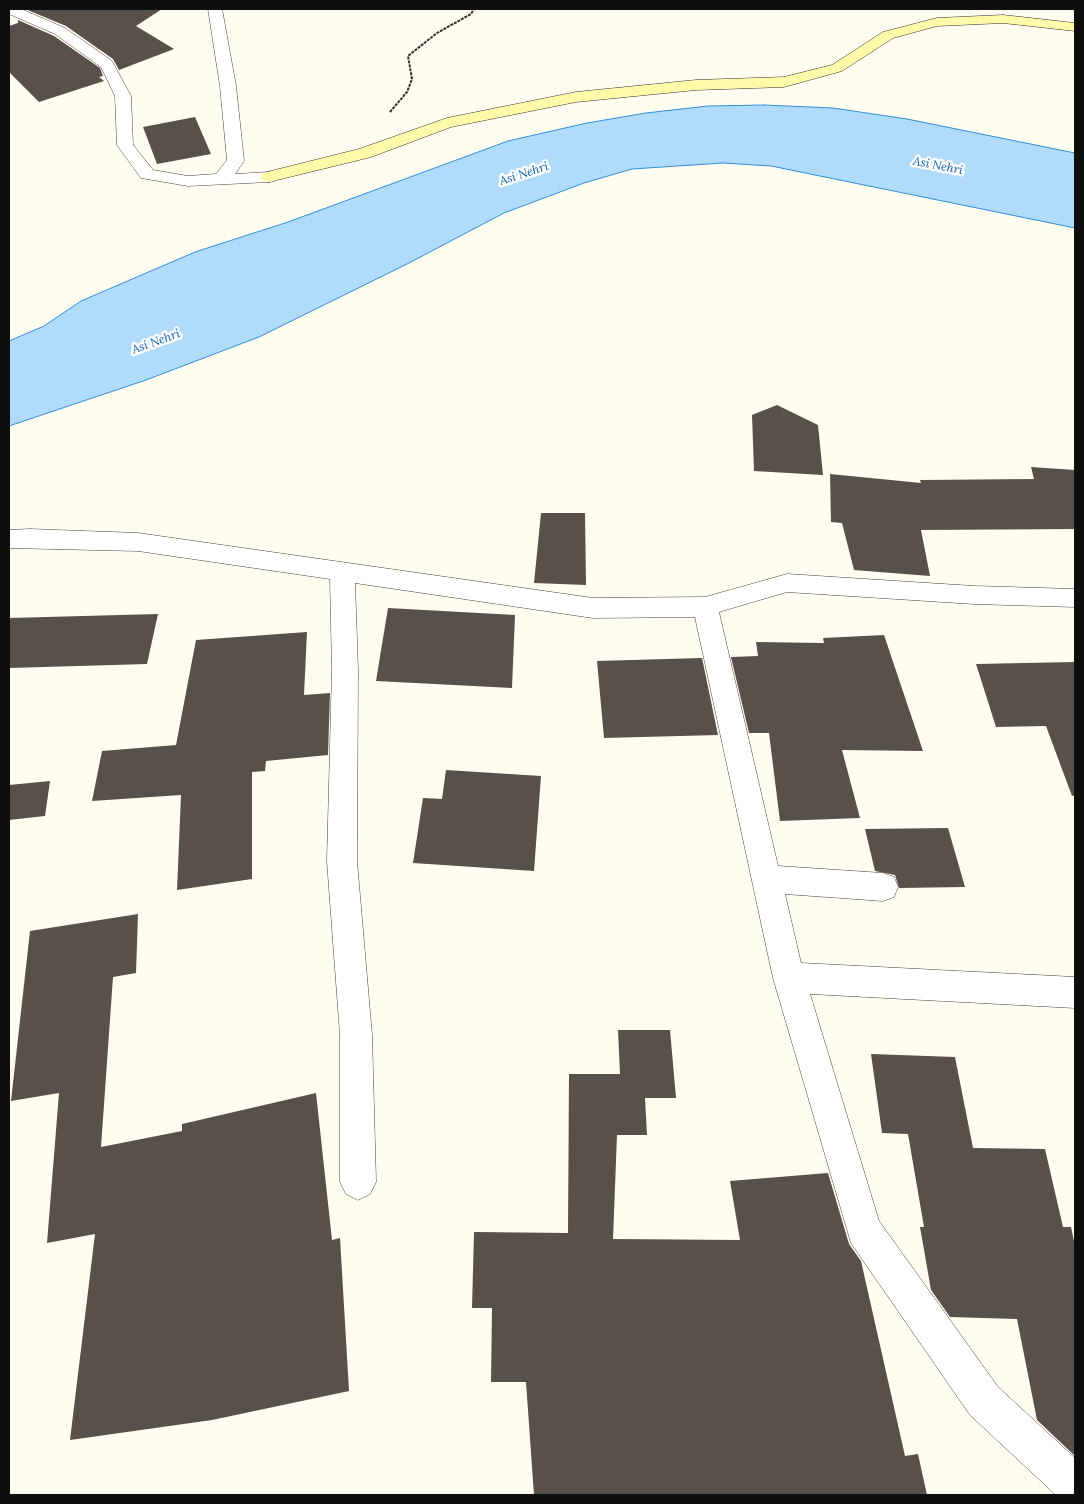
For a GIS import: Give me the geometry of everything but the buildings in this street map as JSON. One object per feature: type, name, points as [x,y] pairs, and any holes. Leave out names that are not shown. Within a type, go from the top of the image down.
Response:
[{"type":"street","points":[[10,9],[60,31],[107,64],[123,96],[125,145],[147,174],[188,180],[269,177],[365,154],[447,123],[576,97],[696,85],[784,82],[837,68],[888,35],[937,22],[1004,19],[1075,27]]},
{"type":"street","points":[[214,9],[228,86],[236,161],[221,179]]},
{"type":"street","points":[[9,539],[138,542],[342,570],[593,608],[705,607],[786,583],[974,595],[1075,598]]},
{"type":"street","points":[[342,570],[345,670],[342,861],[356,1035],[358,1182]]},
{"type":"street","points":[[705,607],[765,879],[789,978],[864,1230],[984,1401],[1075,1485]]},
{"type":"street","points":[[765,879],[883,887]]},
{"type":"street","points":[[789,978],[1075,992]]},
{"type":"path","points":[[385,118],[407,92],[412,79],[408,56],[436,33],[471,14],[474,9]]},
{"type":"water","name":"Asi Nehri","points":[[764,105],[833,108],[907,119],[1075,153],[1075,228],[771,166],[723,163],[632,169],[584,183],[504,213],[407,264],[259,337],[146,380],[9,426],[9,341],[44,326],[81,301],[195,252],[288,222],[508,141],[587,123],[646,113],[708,106]]}]
